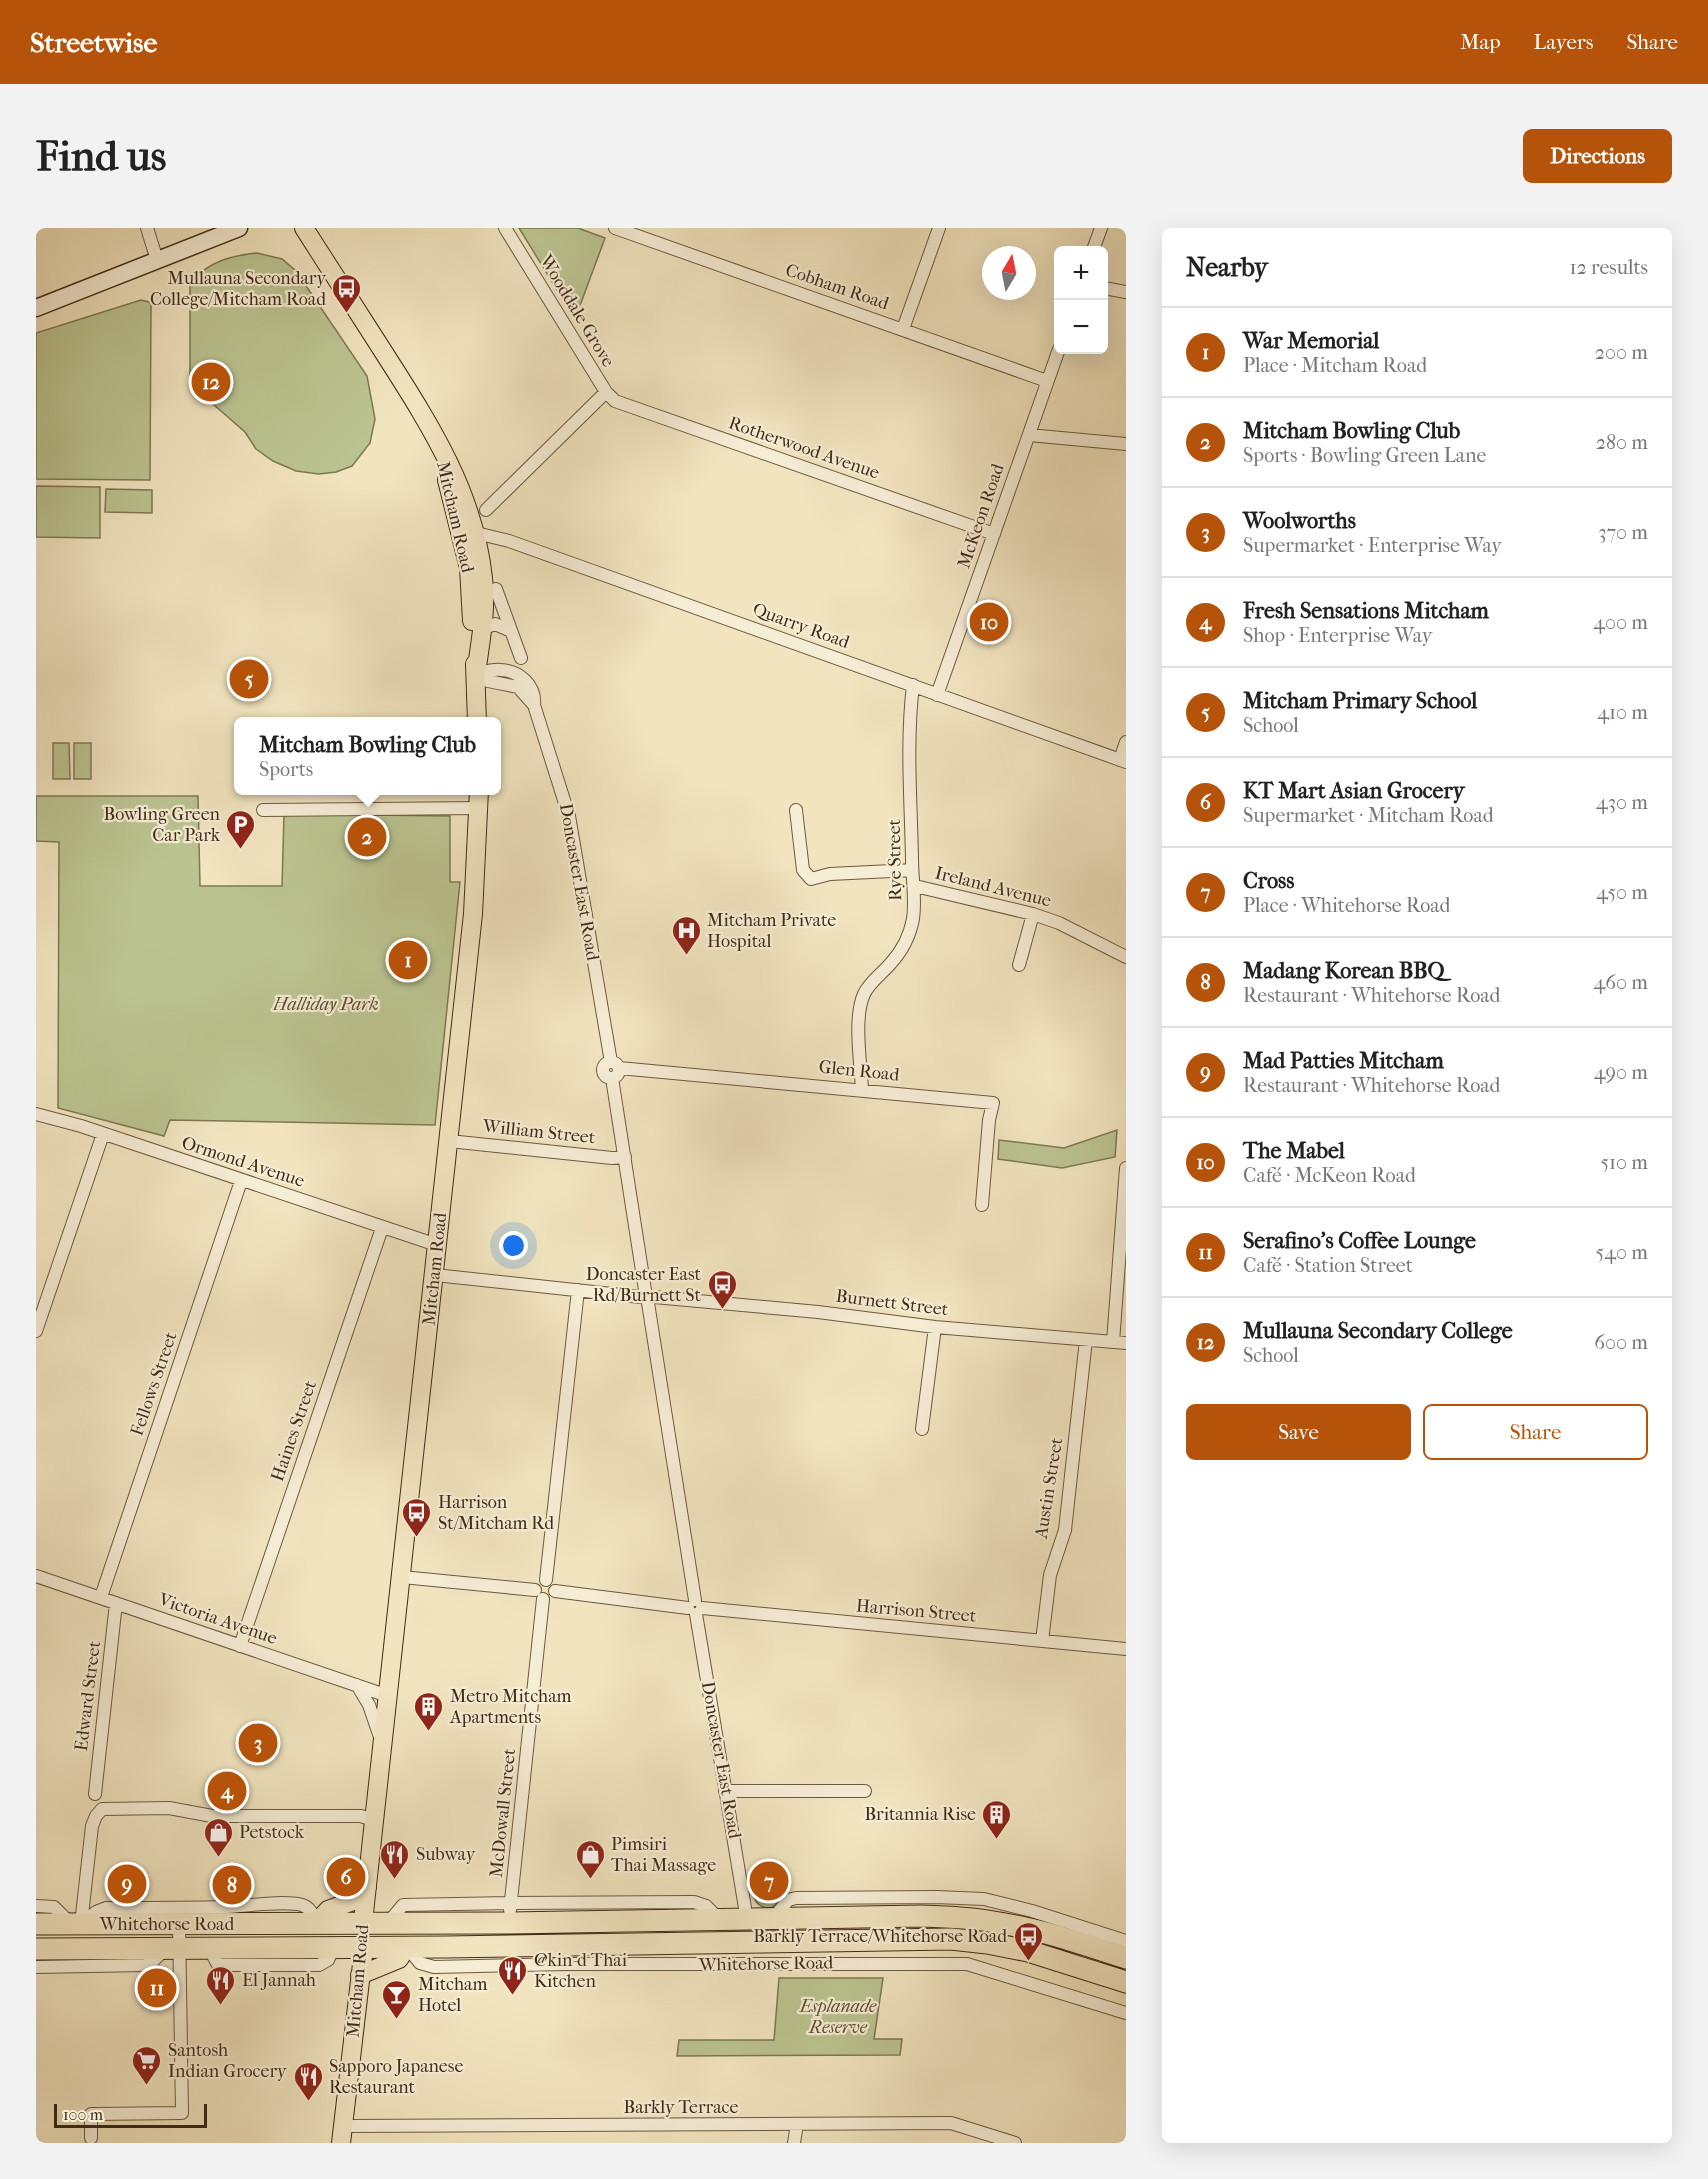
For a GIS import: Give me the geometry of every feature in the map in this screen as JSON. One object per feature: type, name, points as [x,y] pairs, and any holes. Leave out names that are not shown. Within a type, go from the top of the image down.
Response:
[{"type":"highway","name":"Whitehorse Road","points":[[36,1924],[388,1923],[510,1913],[721,1920],[921,1916],[968,1918],[1029,1929],[1126,1958]]},
{"type":"highway","name":"Doncaster East Road","points":[[747,1920],[749,1942]]},
{"type":"highway","name":"Mitcham Road","points":[[363,1922],[364,1947]]},
{"type":"highway","name":"Whitehorse Road","points":[[36,1948],[529,1946],[951,1939],[1028,1951],[1126,1982]]},
{"type":"main road","points":[[36,308],[239,228]]},
{"type":"main road","name":"Mitcham Road","points":[[304,228],[434,432],[484,580],[482,629],[476,674]]},
{"type":"main road","name":"Mitcham Road","points":[[469,535],[477,717]]},
{"type":"main road","name":"Mitcham Road","points":[[363,1922],[376,1821],[473,914],[479,799]]},
{"type":"main road","points":[[316,1923],[328,1910],[356,1900],[367,1888]]},
{"type":"main road","name":"Mitcham Road","points":[[342,2135],[364,1947]]},
{"type":"main road","points":[[360,1975],[399,1959],[407,1947]]},
{"type":"street","points":[[147,228],[157,260]]},
{"type":"street","name":"Wooddale Grove","points":[[486,510],[606,392],[505,228]]},
{"type":"street","name":"Cobham Road","points":[[615,228],[1047,381]]},
{"type":"street","points":[[903,329],[939,228]]},
{"type":"street","points":[[1094,246],[1101,228]]},
{"type":"street","points":[[1108,289],[1126,292]]},
{"type":"street","name":"McKeon Road","points":[[937,695],[1057,354]]},
{"type":"street","name":"Rotherwood Avenue","points":[[606,392],[615,401],[994,534]]},
{"type":"street","points":[[1029,435],[1126,444]]},
{"type":"street","name":"Quarry Road","points":[[469,535],[509,541],[1123,761]]},
{"type":"street","points":[[496,590],[520,658]]},
{"type":"street","points":[[482,629],[495,624],[509,630]]},
{"type":"street","name":"Doncaster East Road","points":[[476,674],[500,670],[528,682],[535,698],[534,705],[569,816],[614,1069],[646,1297],[747,1920]]},
{"type":"street","name":"Rye Street","points":[[862,1090],[861,1004],[874,979],[891,963],[905,943],[912,922],[915,886],[912,870],[909,716],[913,686]]},
{"type":"street","points":[[1123,761],[1126,742]]},
{"type":"street","points":[[263,810],[479,799]]},
{"type":"street","points":[[796,810],[803,870],[811,879],[830,874],[912,870]]},
{"type":"street","name":"Ireland Avenue","points":[[915,886],[1059,922],[1126,957]]},
{"type":"street","points":[[1019,965],[1033,914]]},
{"type":"street","name":"Glen Road","points":[[614,1069],[993,1103],[989,1120],[982,1205]]},
{"type":"street","name":"Ormond Avenue","points":[[36,1114],[437,1245]]},
{"type":"street","points":[[36,1331],[103,1134]]},
{"type":"street","name":"William Street","points":[[449,1141],[612,1158],[625,1157]]},
{"type":"street","points":[[1120,1343],[1126,1168]]},
{"type":"street","name":"Fellows Street","points":[[101,1597],[241,1181]]},
{"type":"street","name":"Haines Street","points":[[240,1646],[382,1228]]},
{"type":"street","name":"Burnett Street","points":[[435,1275],[818,1312],[935,1327],[1120,1343]]},
{"type":"street","points":[[546,1580],[578,1290]]},
{"type":"street","points":[[922,1429],[935,1327]]},
{"type":"street","name":"Austin Street","points":[[1042,1641],[1050,1575],[1065,1530],[1086,1340]]},
{"type":"street","name":"Victoria Avenue","points":[[36,1576],[388,1696]]},
{"type":"street","points":[[402,1577],[552,1597],[555,1591],[551,1583],[546,1580]]},
{"type":"street","points":[[539,1595],[538,1584],[546,1580]]},
{"type":"street","name":"Harrison Street","points":[[555,1591],[695,1608],[1126,1649]]},
{"type":"street","name":"McDowall Street","points":[[510,1913],[539,1595]]},
{"type":"street","name":"Edward Street","points":[[94,1794],[116,1603]]},
{"type":"street","name":"Mitcham Road","points":[[357,1685],[369,1705],[383,1747]]},
{"type":"street","points":[[725,1791],[865,1791]]},
{"type":"street","points":[[36,1906],[54,1907],[75,1924],[92,1826],[102,1809],[169,1808],[212,1816],[352,1815],[365,1816],[376,1821]]},
{"type":"street","points":[[772,1919],[788,1900],[796,1898],[970,1898],[1014,1906],[1126,1941]]},
{"type":"street","name":"Whitehorse Road","points":[[75,1924],[106,1908],[289,1904],[303,1906],[311,1911],[316,1923]]},
{"type":"street","name":"Whitehorse Road","points":[[226,1907],[252,1924]]},
{"type":"street","points":[[91,2138],[91,2114],[182,2113],[173,1948],[179,1923]]},
{"type":"street","points":[[500,1965],[529,1946]]},
{"type":"street","name":"Whitehorse Road","points":[[407,1947],[418,1961],[428,1967],[922,1962],[967,1964],[1126,2013]]},
{"type":"street","name":"Whitehorse Road","points":[[36,1967],[145,1965],[173,1948]]},
{"type":"street","name":"Barkly Terrace","points":[[342,2135],[796,2124],[951,2123],[1015,2143]]},
{"type":"street","points":[[794,2143],[796,2124]]},
{"type":"green space","points":[[519,228],[578,228],[605,238],[575,319]]},
{"type":"green space","points":[[257,253],[282,259],[296,271],[367,376],[375,419],[370,443],[352,466],[336,472],[319,474],[296,471],[273,461],[256,449],[245,432],[190,384],[190,282],[213,264]]},
{"type":"green space","points":[[141,300],[151,305],[150,480],[36,479],[36,333]]},
{"type":"green space","points":[[36,486],[100,487],[100,538],[36,537]]},
{"type":"green space","points":[[106,489],[152,490],[152,513],[105,512]]},
{"type":"green space","points":[[53,743],[69,743],[70,779],[53,779]]},
{"type":"green space","points":[[74,743],[91,743],[91,779],[74,779]]},
{"type":"green space","name":"Halliday Park","points":[[36,796],[198,796],[200,886],[282,886],[284,814],[450,816],[450,882],[460,882],[435,1125],[170,1120],[164,1136],[58,1108],[59,842],[36,841]]},
{"type":"green space","points":[[1117,1130],[1115,1157],[1062,1168],[998,1159],[999,1140],[1064,1148]]},
{"type":"green space","points":[[782,1889],[782,1899],[771,1908],[758,1904],[752,1890]]},
{"type":"green space","name":"Esplanade Reserve","points":[[779,1978],[883,1978],[874,2039],[902,2039],[900,2055],[677,2056],[679,2040],[774,2040]]},
{"type":"place","name":"Mullauna Secondary College/Mitcham Road","points":[[347,314]]},
{"type":"place","name":"Mullauna Secondary College","points":[[211,382]]},
{"type":"place","name":"The Mabel","points":[[989,622]]},
{"type":"place","name":"Mitcham Primary School","points":[[249,679]]},
{"type":"place","name":"Mitcham Bowling Club","points":[[367,837]]},
{"type":"place","name":"Bowling Green Car Park","points":[[241,850]]},
{"type":"place","name":"Mitcham Private Hospital","points":[[686,956]]},
{"type":"place","name":"War Memorial","points":[[408,960]]},
{"type":"place","name":"Doncaster East Rd/Burnett St","points":[[722,1310]]},
{"type":"place","name":"Harrison St/Mitcham Rd","points":[[417,1538]]},
{"type":"place","name":"Metro Mitcham Apartments","points":[[429,1732]]},
{"type":"place","name":"Woolworths","points":[[258,1743]]},
{"type":"place","name":"Fresh Sensations Mitcham","points":[[227,1791]]},
{"type":"place","name":"Britannia Rise","points":[[997,1840]]},
{"type":"place","name":"Petstock","points":[[218,1858]]},
{"type":"place","name":"KT Mart Asian Grocery","points":[[346,1877]]},
{"type":"place","name":"Subway","points":[[395,1880]]},
{"type":"place","name":"Pimsiri Thai Massage","points":[[590,1880]]},
{"type":"place","name":"Cross","points":[[769,1881]]},
{"type":"place","name":"Mad Patties Mitcham","points":[[127,1884]]},
{"type":"place","name":"Madang Korean BBQ","points":[[232,1885]]},
{"type":"place","name":"Barkly Terrace/Whitehorse Road","points":[[1028,1962]]},
{"type":"place","name":"Serafino's Coffee Lounge","points":[[157,1988]]},
{"type":"place","name":"@kin-d Thai Kitchen","points":[[513,1996]]},
{"type":"place","name":"El Jannah","points":[[221,2006]]},
{"type":"place","name":"Mitcham Hotel","points":[[397,2020]]},
{"type":"place","name":"Santosh Indian Grocery","points":[[147,2086]]},
{"type":"place","name":"Sapporo Japanese Restaurant","points":[[308,2102]]}]
